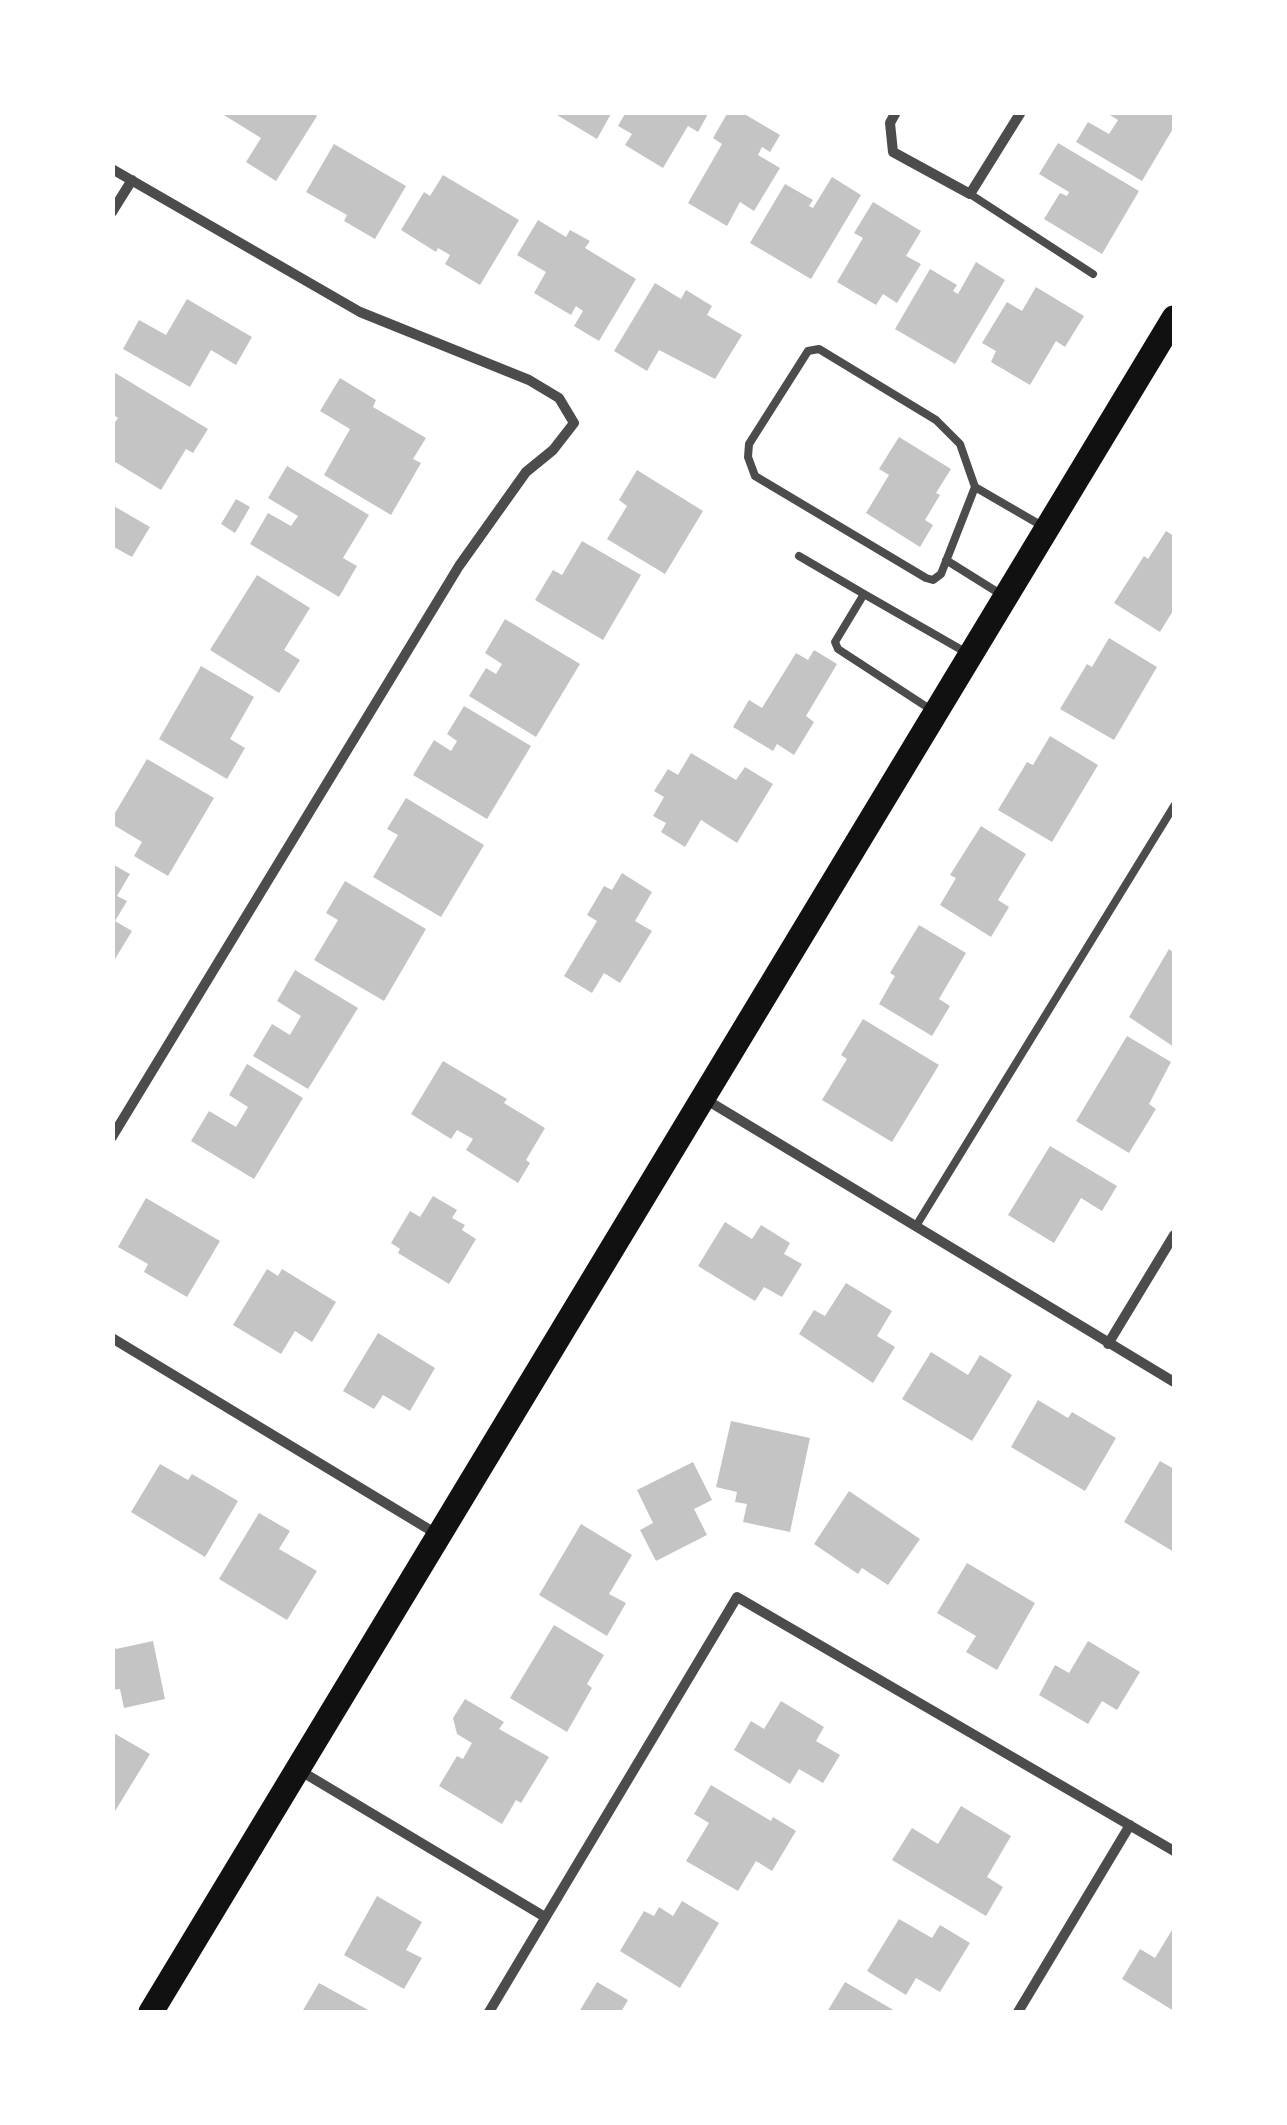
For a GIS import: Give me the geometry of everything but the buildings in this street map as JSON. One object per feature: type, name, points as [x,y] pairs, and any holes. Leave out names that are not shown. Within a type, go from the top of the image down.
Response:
[{"type":"main road","points":[[151,2012],[1174,318]]},
{"type":"street","points":[[896,112],[890,122],[893,152],[970,194],[1020,112]]},
{"type":"street","points":[[112,169],[360,312],[529,380],[559,398],[574,423],[553,450],[526,472],[459,566],[112,1136]]},
{"type":"street","points":[[112,212],[132,180]]},
{"type":"street","points":[[704,1098],[1174,1382]]},
{"type":"street","points":[[1108,1344],[1174,1235]]},
{"type":"street","points":[[112,1338],[440,1536]]},
{"type":"street","points":[[489,2012],[736,1597],[1174,1851]]},
{"type":"street","points":[[299,1770],[545,1917]]},
{"type":"street","points":[[1018,2012],[1130,1825]]},
{"type":"lane","points":[[970,194],[1092,274]]},
{"type":"lane","points":[[975,487],[941,574],[933,580],[754,476],[748,458],[749,444],[808,351],[818,349],[936,420],[960,444],[975,487],[1048,529]]},
{"type":"lane","points":[[798,556],[972,655]]},
{"type":"lane","points":[[946,560],[1006,598]]},
{"type":"lane","points":[[864,594],[835,642],[838,649],[936,713]]},
{"type":"lane","points":[[916,1226],[1174,806]]}]
